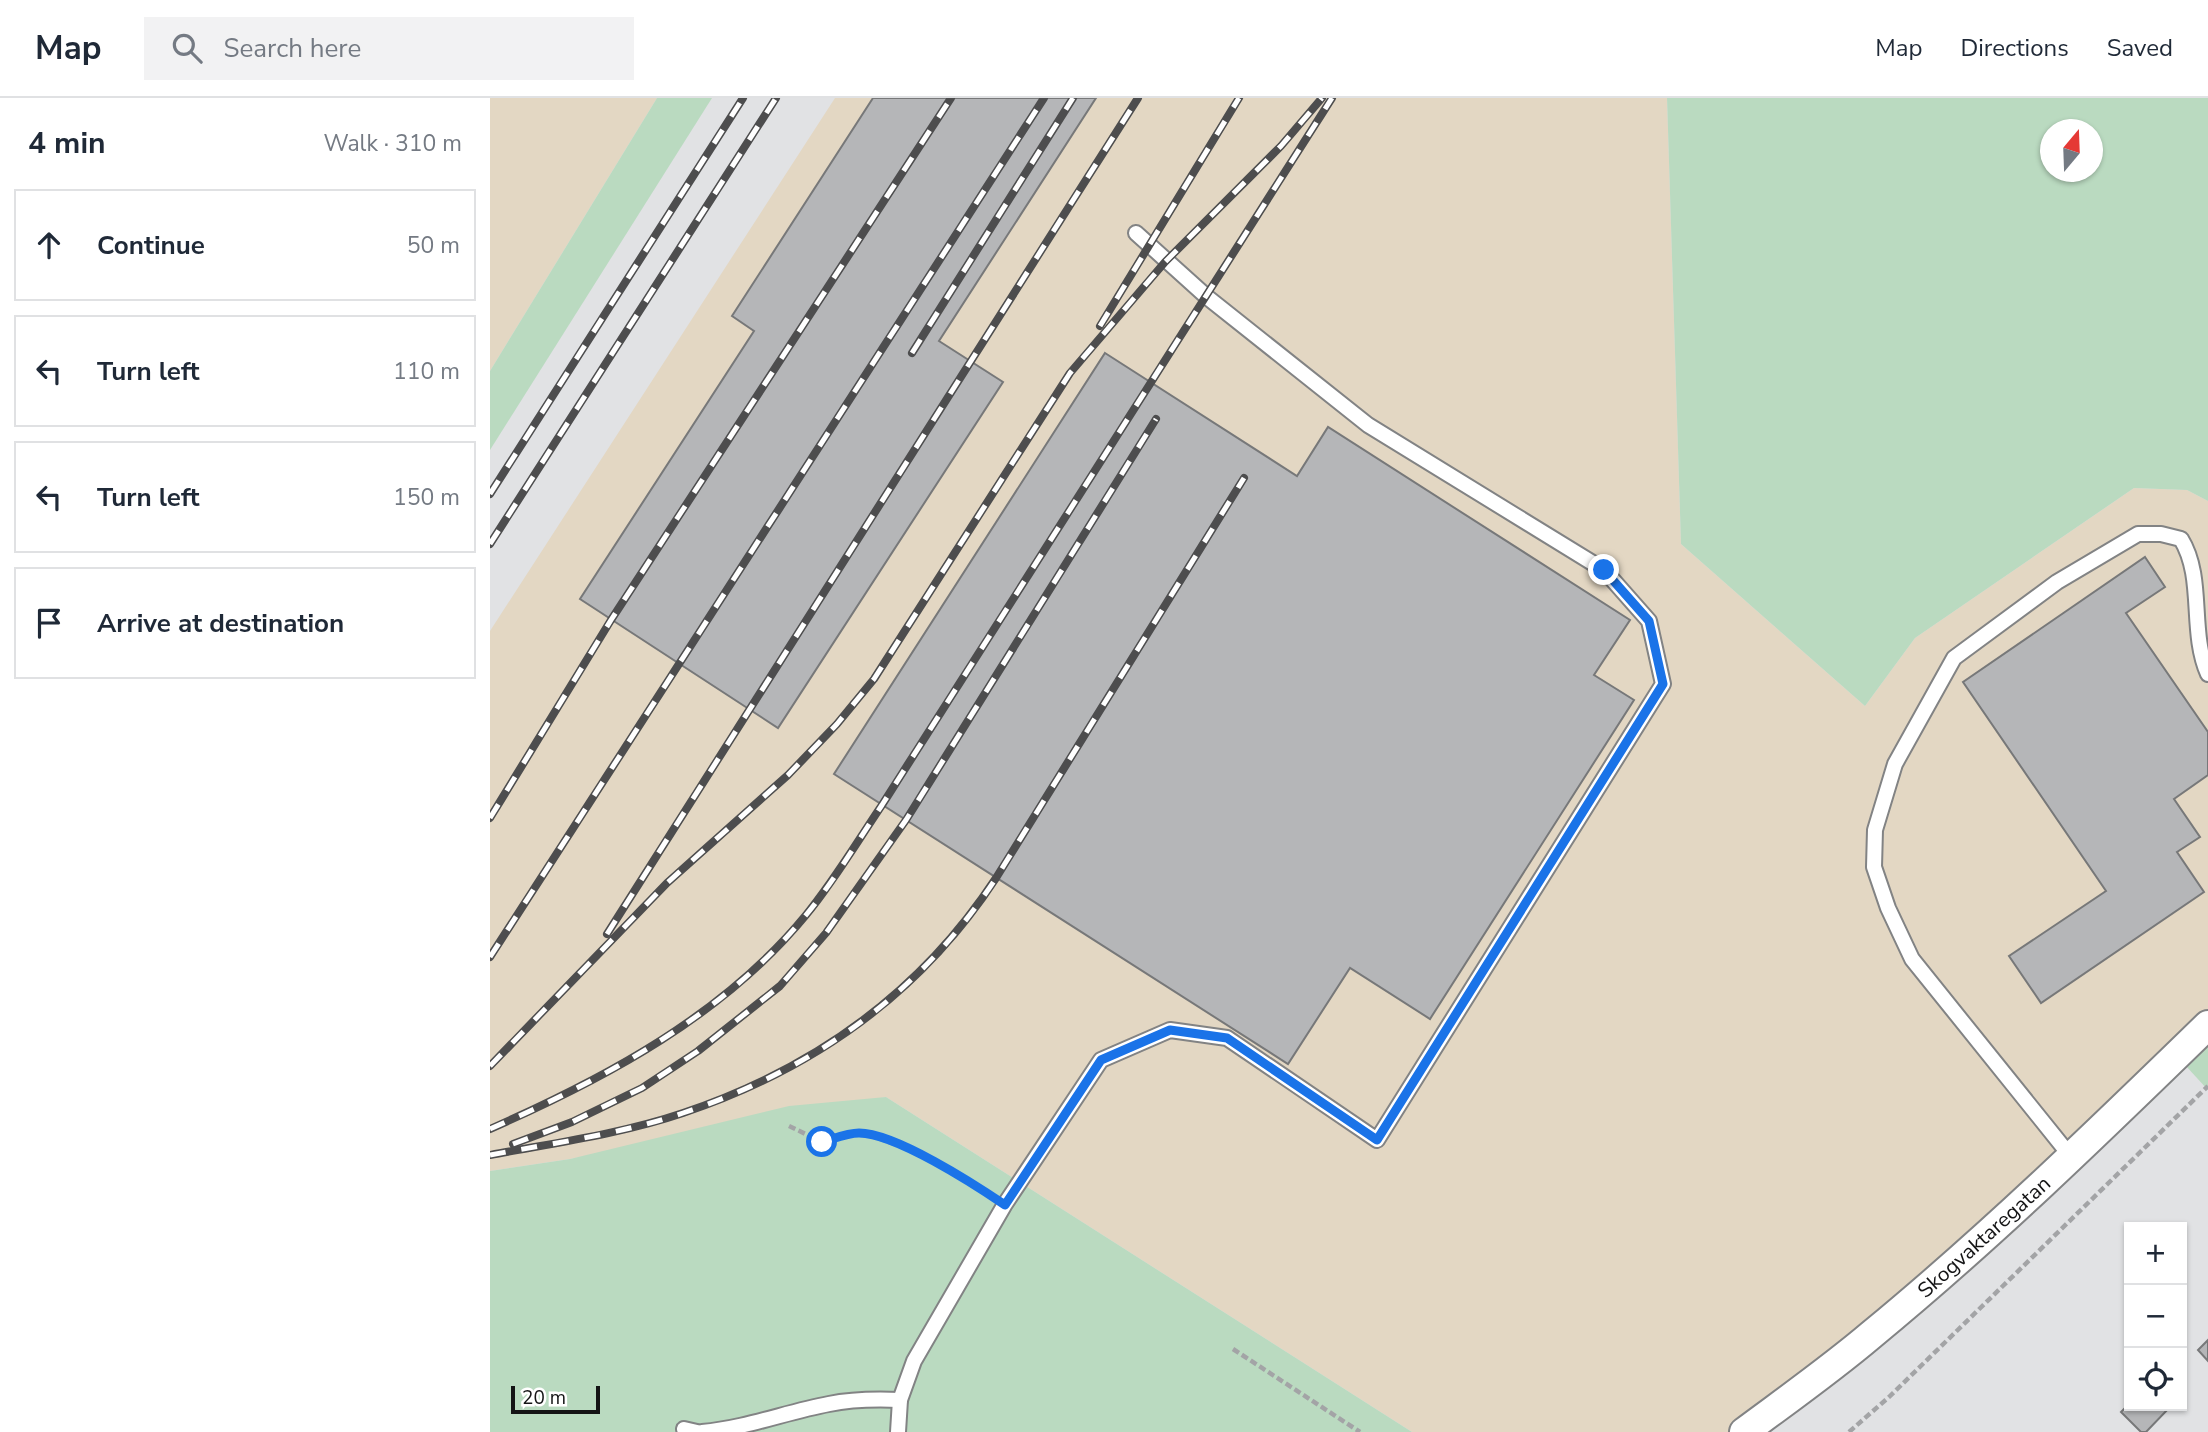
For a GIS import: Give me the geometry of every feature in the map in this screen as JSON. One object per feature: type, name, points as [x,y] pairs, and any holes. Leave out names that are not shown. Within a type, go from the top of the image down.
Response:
[{"type":"street","name":"Skogvaktaregatan","points":[[1744,1432],[1869,1337],[2072,1158],[2208,1026]]},
{"type":"lane","points":[[898,1432],[900,1400],[914,1361],[1005,1205],[1101,1060],[1170,1030],[1227,1038],[1377,1140],[1663,684],[1649,621],[1604,570],[1368,425],[1207,297],[1136,233]]},
{"type":"lane","points":[[2072,1158],[1912,959],[1888,908],[1874,867],[1875,830],[1882,799],[1895,764],[1954,658],[2057,582],[2138,534],[2161,534],[2180,539],[2188,551],[2193,571],[2196,615],[2208,674]]},
{"type":"lane","points":[[702,1432],[766,1421],[828,1404],[862,1399],[900,1400]]},
{"type":"path","points":[[1849,1432],[1926,1361],[2141,1147],[2208,1086]]},
{"type":"path","points":[[789,1126],[822,1142],[859,1133],[901,1146],[962,1176],[1005,1205]]},
{"type":"path","points":[[1233,1349],[1360,1432]]},
{"type":"shaded area","points":[[490,98],[657,98],[490,371]]},
{"type":"shaded area","points":[[835,98],[1667,98],[1681,544],[1865,706],[1915,638],[2134,488],[2187,490],[2208,501],[2208,1019],[1882,1321],[1736,1432],[1412,1432],[886,1097],[570,1159],[490,1171],[490,631]]},
{"type":"green space","points":[[657,98],[712,98],[490,450],[490,371]]},
{"type":"green space","points":[[1667,98],[2208,98],[2208,501],[2187,490],[2134,488],[1915,638],[1865,706],[1681,544]]},
{"type":"green space","points":[[2208,1018],[2208,1090],[2174,1053]]},
{"type":"green space","points":[[886,1097],[1412,1432],[490,1432],[490,1171],[570,1159],[789,1106]]},
{"type":"building","points":[[873,98],[1096,98],[939,341],[1003,382],[778,728],[580,599],[754,331],[732,316]]},
{"type":"building","points":[[1105,353],[1297,476],[1328,427],[1630,620],[1594,675],[1634,700],[1430,1019],[1350,968],[1288,1064],[834,774]]},
{"type":"building","points":[[2145,557],[2165,587],[2126,613],[2208,732],[2208,775],[2174,799],[2200,837],[2177,852],[2204,892],[2041,1003],[2009,956],[2106,891],[1963,682]]},
{"type":"building","points":[[2208,1340],[2208,1361],[2198,1350]]},
{"type":"building","points":[[2124,1409],[2166,1411],[2146,1432],[2141,1432],[2121,1412]]},
{"type":"railway","points":[[490,494],[743,98]]},
{"type":"railway","points":[[490,544],[776,98]]},
{"type":"railway","points":[[490,818],[611,620],[951,98]]},
{"type":"railway","points":[[490,957],[1044,98]]},
{"type":"railway","points":[[912,353],[1073,98]]},
{"type":"railway","points":[[607,934],[1138,98]]},
{"type":"railway","points":[[1100,326],[1239,98]]},
{"type":"railway","points":[[490,1066],[667,883],[788,775],[837,724],[874,679],[1070,373],[1165,262],[1281,146],[1322,98]]},
{"type":"railway","points":[[490,1129],[619,1065],[701,1013],[774,951],[806,915],[882,805],[1332,98]]},
{"type":"railway","points":[[513,1144],[572,1122],[642,1088],[698,1051],[780,986],[826,933],[906,820],[1156,419]]},
{"type":"railway","points":[[490,1155],[636,1127],[731,1095],[820,1050],[898,992],[966,920],[996,878],[1244,478]]},
{"type":"route","points":[[822,1142],[859,1133],[878,1138],[912,1151],[962,1176],[1005,1205],[1101,1060],[1170,1030],[1227,1038],[1377,1140],[1663,684],[1649,621],[1604,570]]}]
